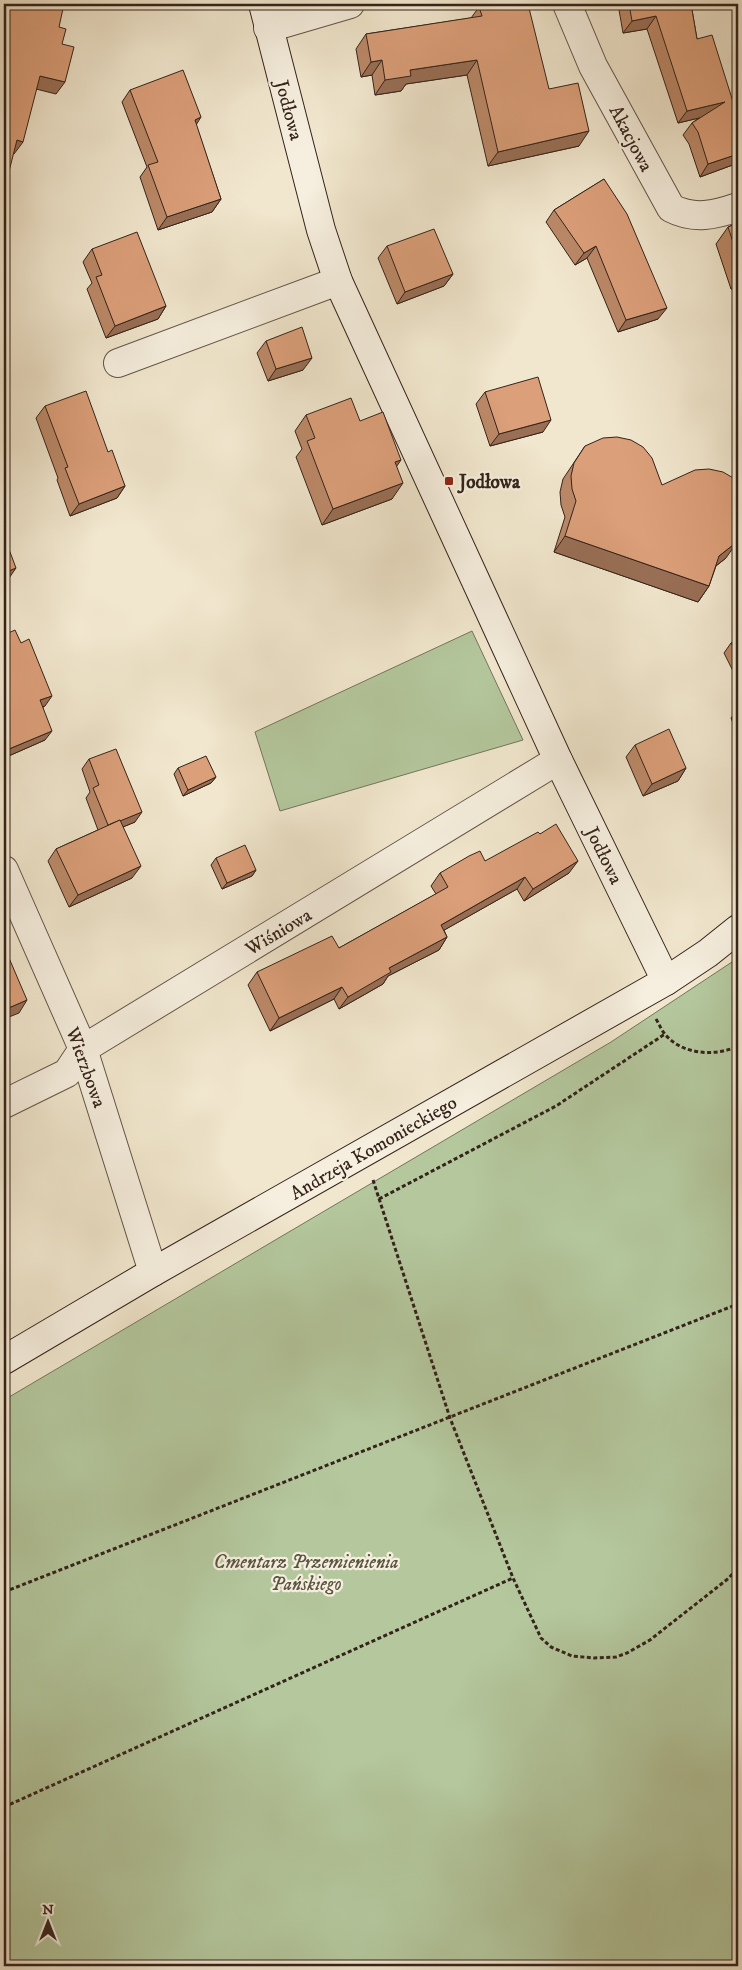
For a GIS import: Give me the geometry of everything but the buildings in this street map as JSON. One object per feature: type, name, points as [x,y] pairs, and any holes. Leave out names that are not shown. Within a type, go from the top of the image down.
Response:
[{"type":"street","points":[[265,16],[350,4]]},
{"type":"street","name":"Akacjowa","points":[[567,4],[593,66],[671,208],[680,213],[704,216],[715,215],[738,207]]},
{"type":"street","name":"Jodłowa","points":[[265,16],[322,230],[338,281],[558,760],[666,981]]},
{"type":"street","points":[[118,363],[338,281]]},
{"type":"street","name":"Wiśniowa","points":[[4,1104],[68,1074],[83,1049],[558,760]]},
{"type":"street","name":"Wierzbowa","points":[[4,870],[83,1049],[154,1272]]},
{"type":"street","name":"Andrzeja Komonieckiego","points":[[4,1360],[154,1272],[666,981],[708,953],[738,928]]},
{"type":"path","points":[[637,998],[653,1014],[665,1034],[681,1048],[703,1053],[730,1050],[738,1046]]},
{"type":"path","points":[[379,1199],[556,1106],[665,1034]]},
{"type":"path","points":[[374,1182],[450,1418],[513,1578],[541,1638],[551,1646],[572,1656],[607,1658],[627,1653],[650,1640],[729,1578],[738,1567]]},
{"type":"path","points":[[4,1592],[738,1304]]},
{"type":"path","points":[[4,1808],[513,1578]]},
{"type":"green space","points":[[472,631],[523,740],[280,811],[255,732]]},
{"type":"green space","name":"Cmentarz Przemienienia Pańskiego","points":[[738,958],[738,1966],[4,1966],[4,1400],[611,1042]]},
{"type":"place","name":"Jodłowa","points":[[449,481]]}]
